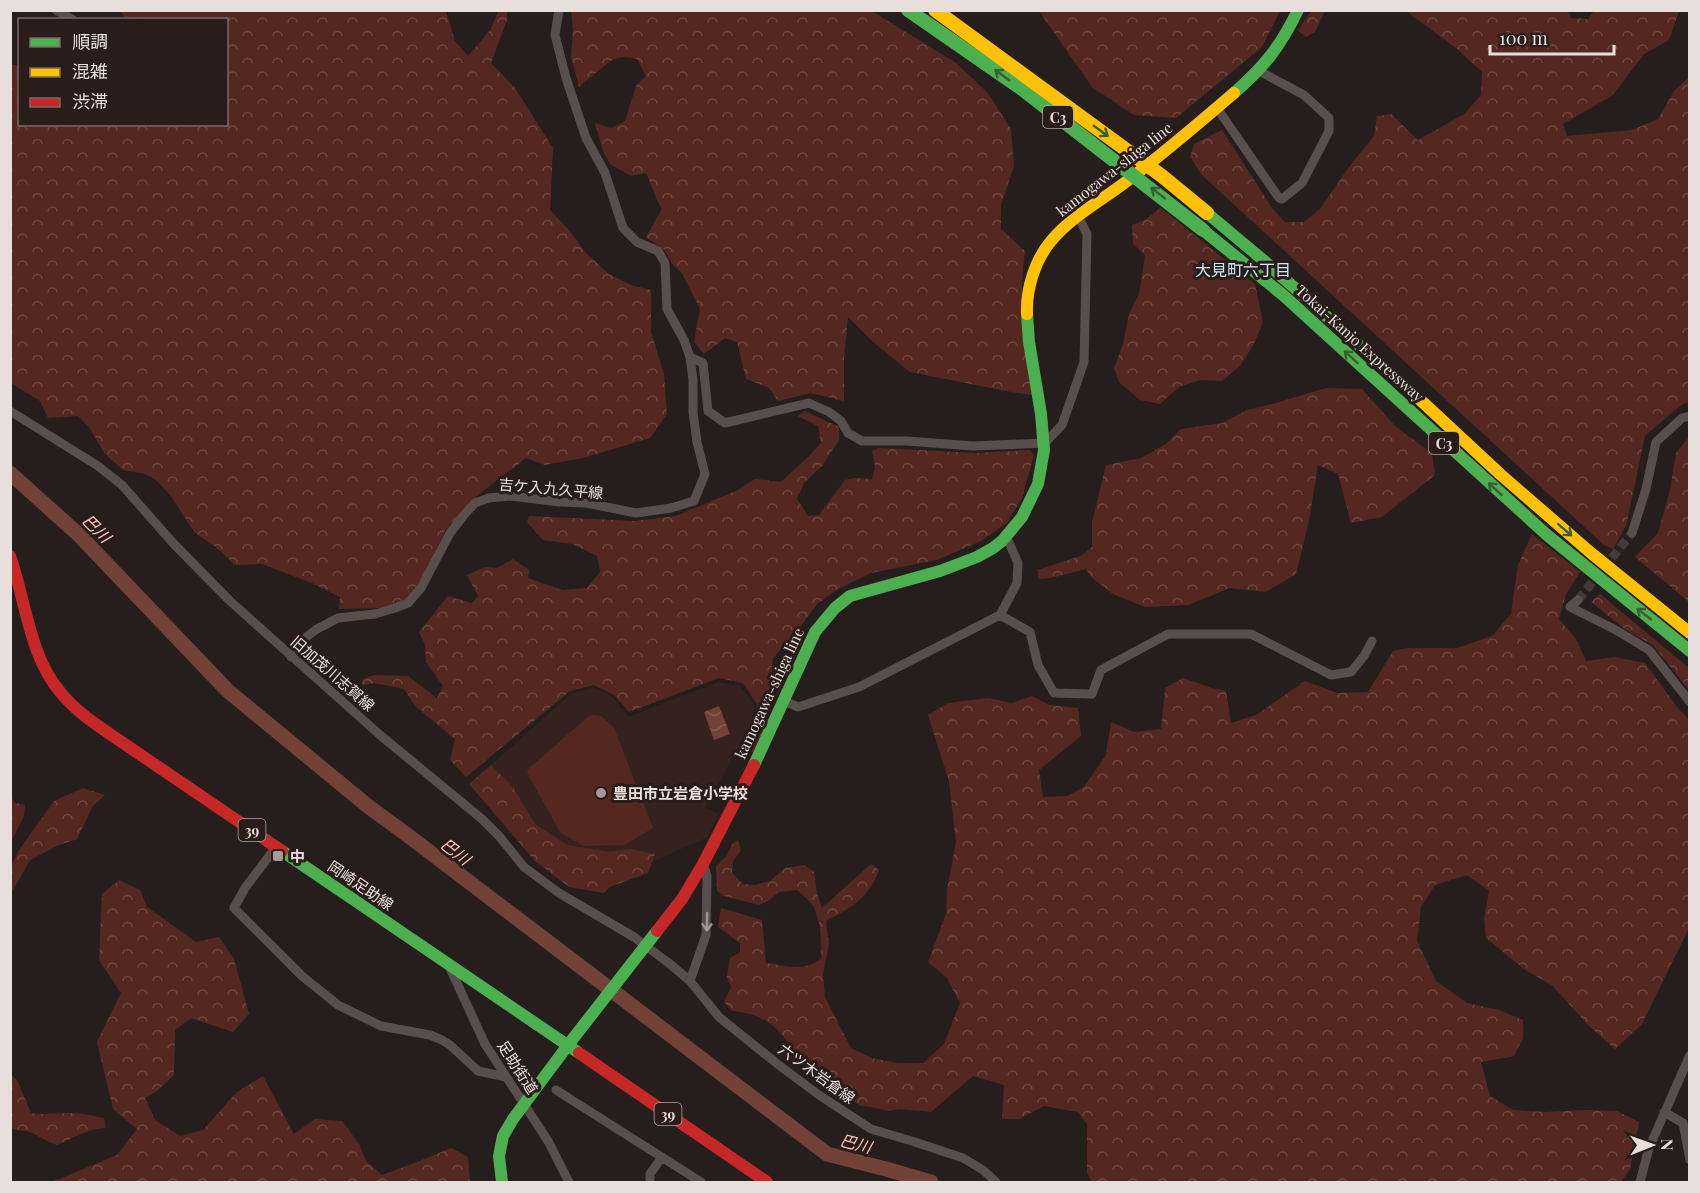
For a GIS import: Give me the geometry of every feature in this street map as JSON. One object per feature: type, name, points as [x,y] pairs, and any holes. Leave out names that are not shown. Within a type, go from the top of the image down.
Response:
[{"type":"main road","name":"Tokai-Kanjo Expressway","points":[[908,10],[1010,80],[1107,153],[1283,295],[1547,535],[1689,651]]},
{"type":"main road","name":"Tokai-Kanjo Expressway","points":[[935,10],[1152,169],[1207,213],[1355,340],[1500,474],[1591,553],[1689,633]]},
{"type":"main road","name":"kamogawa-shiga line","points":[[502,1182],[499,1156],[503,1137],[513,1119],[682,899],[753,768],[815,632],[836,605],[850,596],[960,566],[989,551],[1007,538],[1028,509],[1042,472],[1045,443],[1027,329],[1027,301],[1030,278],[1049,243],[1078,216],[1165,152],[1259,71],[1277,49],[1298,10]]},
{"type":"main road","name":"岡崎足助線","points":[[10,556],[37,652],[62,693],[102,729],[767,1182]]},
{"type":"street","points":[[56,10],[70,18]]},
{"type":"street","points":[[559,10],[555,35],[566,78],[586,138],[605,173],[623,228],[637,242],[658,251],[665,263],[667,309],[684,340],[690,357],[703,363],[708,411],[724,423],[810,403],[829,412],[841,421],[848,433],[862,441],[907,441],[974,446],[1045,443],[1062,425],[1084,362],[1087,234],[1078,216]]},
{"type":"street","points":[[1217,108],[1279,198],[1282,199],[1302,183],[1329,131],[1329,118],[1304,95],[1259,71]]},
{"type":"street","name":"吉ケ入九久平線","points":[[291,657],[305,638],[338,618],[375,614],[408,603],[422,588],[450,532],[475,503],[489,498],[511,496],[586,504],[636,513],[671,508],[694,501],[705,474],[693,412],[690,357]]},
{"type":"street","name":"旧加茂川志賀線","points":[[10,411],[98,466],[122,485],[209,581],[380,735],[482,819],[524,867],[559,893],[634,937],[644,949]]},
{"type":"street","points":[[1632,533],[1646,489],[1656,442],[1682,418],[1689,416]]},
{"type":"street","points":[[784,701],[798,707],[859,687],[1000,615],[1017,583],[1018,563],[1007,538]]},
{"type":"street","points":[[1578,600],[1570,607],[1649,650],[1689,702]]},
{"type":"street","points":[[1000,615],[1030,632],[1038,665],[1054,693],[1092,694],[1101,670],[1168,634],[1251,634],[1331,675],[1351,672],[1372,641]]},
{"type":"street","points":[[276,847],[245,888],[234,908],[302,976],[349,1011],[381,1026],[430,1035],[442,1040],[478,1071],[506,1077]]},
{"type":"street","points":[[690,981],[706,935],[707,876],[703,864]]},
{"type":"street","name":"六ツ木岩倉線","points":[[644,949],[690,981],[719,1017],[819,1095],[871,1129],[963,1158],[983,1170],[996,1182]]},
{"type":"street","name":"足助街道","points":[[449,965],[485,1044],[548,1141],[569,1182]]},
{"type":"street","points":[[1640,1182],[1649,1148],[1689,1054]]},
{"type":"street","points":[[556,1090],[701,1182]]},
{"type":"street","points":[[1664,1112],[1683,1123],[1689,1160]]},
{"type":"street","points":[[650,1182],[650,1174],[662,1157]]},
{"type":"shaded area","name":"豊田市立岩倉小学校","points":[[719,682],[740,686],[754,704],[753,730],[745,756],[736,752],[705,807],[718,814],[708,837],[654,861],[616,876],[569,872],[476,778],[572,693],[593,688],[613,697],[628,717]]},
{"type":"green space","points":[[121,11],[446,11],[455,41],[468,56],[491,29],[498,11],[507,11],[507,20],[491,63],[515,88],[553,148],[550,210],[586,253],[609,274],[631,285],[651,290],[651,332],[664,374],[667,414],[650,438],[583,458],[545,465],[526,458],[478,495],[446,529],[419,585],[406,599],[379,608],[339,609],[340,597],[312,583],[262,564],[235,565],[217,548],[194,532],[171,496],[156,480],[145,474],[123,470],[105,454],[89,427],[78,416],[48,418],[40,401],[11,383],[10,64],[18,66],[18,126],[228,126],[228,18],[124,18]]},
{"type":"green space","points":[[571,11],[872,11],[956,63],[987,92],[1011,129],[1014,166],[1001,205],[1001,229],[1025,251],[1022,287],[1023,323],[1032,395],[910,372],[872,341],[848,317],[844,359],[844,401],[810,393],[778,401],[769,388],[746,379],[737,342],[725,338],[704,354],[694,342],[700,309],[682,273],[673,265],[664,250],[646,237],[662,209],[646,173],[631,176],[610,164],[603,151],[595,123],[611,128],[625,121],[636,86],[646,76],[637,59],[624,57],[607,64],[579,87],[571,57],[573,30]]},
{"type":"green space","points":[[1039,11],[1280,11],[1262,47],[1176,118],[1134,115],[1092,87]]},
{"type":"green space","points":[[1311,11],[1325,11],[1315,32],[1306,37],[1298,30]]},
{"type":"green space","points":[[1406,11],[1568,11],[1571,18],[1588,19],[1594,11],[1679,11],[1669,40],[1644,54],[1613,95],[1563,124],[1567,136],[1632,130],[1658,119],[1674,91],[1689,77],[1689,402],[1675,410],[1645,436],[1626,526],[1613,549],[1604,545],[1202,175],[1190,157],[1194,144],[1222,130],[1272,208],[1285,222],[1304,222],[1320,209],[1374,136],[1377,116],[1391,114],[1418,140],[1464,114],[1481,95],[1482,72],[1456,48]]},
{"type":"green space","points":[[1161,208],[1255,284],[1263,322],[1254,344],[1240,366],[1222,381],[1200,380],[1179,387],[1160,404],[1140,400],[1119,382],[1114,368],[1123,344],[1129,314],[1139,294],[1145,255],[1133,244],[1132,225],[1145,220]]},
{"type":"green space","points":[[1326,388],[1362,389],[1396,427],[1432,453],[1435,475],[1382,517],[1351,523],[1338,474],[1318,465],[1309,521],[1296,574],[1266,592],[1230,588],[1188,605],[1145,607],[1113,594],[1092,578],[1086,569],[1039,579],[1037,570],[1081,556],[1092,547],[1092,523],[1106,465],[1141,458],[1166,444],[1181,429],[1222,423],[1247,410]]},
{"type":"green space","points":[[805,411],[839,427],[839,440],[822,466],[804,483],[797,499],[808,516],[819,515],[845,480],[872,479],[875,466],[872,451],[878,448],[976,453],[1030,450],[1034,455],[1022,498],[1007,523],[981,541],[937,560],[871,573],[838,589],[817,604],[792,638],[773,658],[767,724],[754,752],[750,751],[755,730],[757,704],[743,683],[719,678],[629,712],[614,695],[594,685],[570,691],[466,777],[450,760],[455,739],[416,707],[404,689],[374,683],[362,685],[363,679],[374,675],[408,676],[437,698],[443,686],[426,662],[425,645],[419,632],[448,596],[472,603],[478,596],[467,575],[485,567],[497,568],[513,559],[529,570],[528,578],[562,590],[587,588],[600,572],[597,556],[572,544],[543,540],[527,522],[529,516],[634,521],[676,516],[738,490],[755,479],[781,482],[821,443],[818,426],[798,416]]},
{"type":"green space","points":[[1689,437],[1689,602],[1635,557],[1658,533],[1670,490],[1676,453]]},
{"type":"green space","points":[[1532,534],[1580,572],[1566,594],[1559,619],[1576,639],[1586,661],[1615,657],[1645,663],[1689,720],[1689,928],[1642,1024],[1615,1049],[1587,1024],[1553,986],[1524,969],[1486,938],[1484,919],[1489,891],[1467,875],[1435,885],[1421,907],[1417,941],[1436,981],[1467,1003],[1499,1010],[1523,1020],[1523,1038],[1514,1056],[1481,1062],[1490,1096],[1513,1110],[1617,1111],[1639,1122],[1630,1169],[1621,1182],[1092,1182],[1087,1173],[1087,1124],[1078,1112],[1044,1106],[1019,1119],[1002,1119],[1004,1085],[973,1076],[931,1112],[899,1109],[888,1111],[861,1106],[846,1097],[834,1085],[821,1081],[811,1067],[789,1058],[790,1045],[766,1020],[751,1014],[732,1011],[724,1002],[731,987],[727,977],[730,958],[740,952],[740,943],[718,927],[721,908],[762,920],[766,963],[801,967],[821,959],[821,938],[817,915],[811,903],[797,890],[779,892],[759,905],[724,896],[717,891],[716,866],[726,857],[732,844],[738,840],[741,850],[733,861],[732,873],[743,884],[755,885],[770,881],[785,868],[805,865],[814,872],[822,908],[871,864],[879,870],[870,888],[851,907],[826,921],[829,944],[823,974],[825,997],[851,1048],[872,1058],[897,1063],[923,1063],[944,1044],[960,1003],[947,978],[928,962],[946,914],[947,890],[956,842],[949,781],[928,715],[948,703],[988,698],[1012,703],[1032,696],[1049,705],[1078,708],[1081,736],[1039,770],[1043,797],[1067,796],[1084,787],[1106,755],[1111,722],[1134,732],[1161,729],[1165,688],[1183,678],[1226,691],[1231,723],[1256,715],[1305,681],[1337,693],[1368,692],[1393,651],[1407,648],[1457,648],[1492,636],[1511,614],[1518,565]]},
{"type":"green space","points":[[1600,594],[1689,668],[1689,690],[1653,645],[1626,630],[1591,602]]},
{"type":"green space","points":[[590,715],[601,716],[614,728],[653,828],[624,845],[583,846],[560,832],[526,771]]},
{"type":"green space","points":[[491,765],[513,787],[535,824],[567,845],[610,852],[631,849],[655,854],[648,873],[610,887],[604,893],[569,887],[535,861],[469,784]]},
{"type":"green space","points":[[83,788],[105,795],[93,806],[77,839],[59,845],[30,860],[12,892],[11,915],[11,866],[19,850],[54,801]]},
{"type":"green space","points":[[11,797],[15,803],[25,805],[24,816],[11,842]]},
{"type":"green space","points":[[119,880],[140,890],[147,907],[196,942],[219,937],[234,959],[249,1014],[233,1032],[191,1018],[175,1030],[174,1075],[157,1091],[145,1098],[155,1120],[180,1136],[203,1130],[237,1092],[263,1076],[294,1134],[315,1119],[342,1121],[359,1144],[366,1161],[382,1175],[451,1148],[468,1157],[470,1182],[52,1182],[117,1155],[137,1129],[113,1109],[97,1042],[121,993],[99,960],[102,894]]},
{"type":"green space","points":[[11,1075],[17,1080],[31,1113],[74,1113],[104,1118],[106,1128],[87,1132],[57,1145],[30,1132],[11,1128]]},
{"type":"water","points":[[719,706],[730,734],[714,740],[704,712]]},
{"type":"waterway","name":"巴川","points":[[10,473],[79,535],[228,691],[369,807],[827,1154],[931,1182]]},
{"type":"tunnel","points":[[1578,600],[1632,533]]},
{"type":"traffic: fast","points":[[908,10],[1022,89],[1203,230]]},
{"type":"traffic: fast","points":[[1234,93],[1271,55],[1298,10]]},
{"type":"traffic: fast","points":[[1207,213],[1415,395]]},
{"type":"traffic: fast","points":[[1203,230],[1283,295],[1547,535],[1690,651]]},
{"type":"traffic: fast","points":[[754,765],[815,632],[835,608],[850,596],[940,571],[977,557],[1002,541],[1022,517],[1038,484],[1044,450],[1027,314]]},
{"type":"traffic: fast","points":[[282,851],[579,1053]]},
{"type":"traffic: fast","points":[[502,1182],[499,1156],[503,1136],[513,1119],[657,931]]},
{"type":"traffic: slow","points":[[935,10],[1162,176],[1207,213]]},
{"type":"traffic: slow","points":[[1027,314],[1028,295],[1036,266],[1045,249],[1059,232],[1152,162],[1234,93]]},
{"type":"traffic: slow","points":[[1415,395],[1500,474],[1591,553],[1690,633]]},
{"type":"traffic: jam","points":[[10,556],[35,645],[50,678],[66,699],[101,728],[282,851]]},
{"type":"traffic: jam","points":[[657,931],[682,899],[703,864],[754,765]]},
{"type":"traffic: jam","points":[[579,1053],[767,1182]]},
{"type":"place","name":"豊田市立岩倉小学校","points":[[601,793]]},
{"type":"place","name":"中","points":[[278,856]]},
{"type":"district","name":"大見町六丁目","points":[[1243,269]]}]
